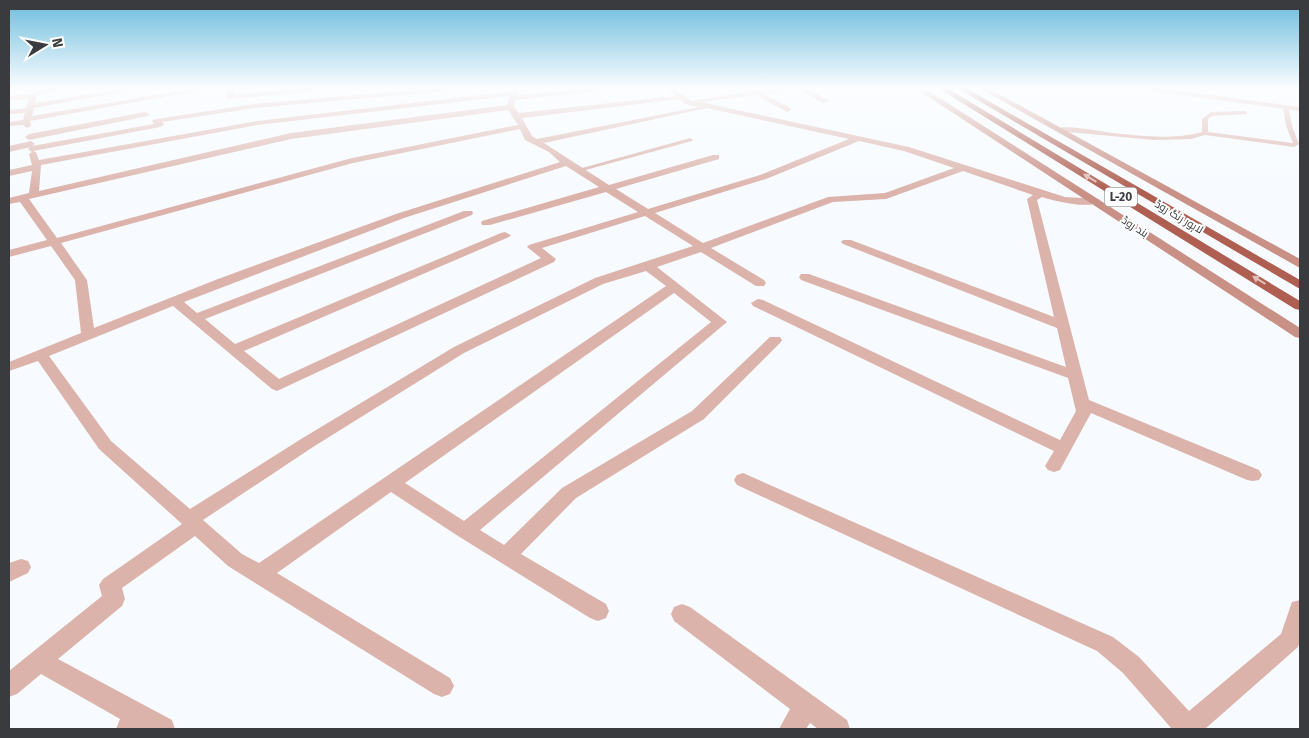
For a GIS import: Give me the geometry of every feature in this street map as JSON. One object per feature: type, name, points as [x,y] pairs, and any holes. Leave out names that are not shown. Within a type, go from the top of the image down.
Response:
[{"type":"highway","name":"لاہور رنگ روڈ","points":[[999,122],[1300,306]]},
{"type":"highway","name":"لاہور رنگ روڈ","points":[[1020,122],[1300,286]]},
{"type":"main road","name":"بند روڈ","points":[[973,122],[1300,334]]},
{"type":"main road","points":[[1045,122],[1300,264]]},
{"type":"street","points":[[27,122],[36,165],[28,196],[53,242],[81,280],[88,337]]},
{"type":"street","points":[[9,148],[113,122]]},
{"type":"street","points":[[31,143],[161,122]]},
{"type":"street","points":[[9,173],[36,165],[262,122]]},
{"type":"street","points":[[9,201],[291,136],[395,122]]},
{"type":"street","points":[[521,122],[528,138],[552,150],[567,163],[760,283]]},
{"type":"street","points":[[536,142],[632,122]]},
{"type":"street","points":[[784,122],[906,149],[965,167],[1041,194],[1065,200],[1095,201]]},
{"type":"street","points":[[158,123],[172,138]]},
{"type":"street","points":[[9,254],[352,161],[523,126]]},
{"type":"street","points":[[175,301],[277,386],[550,259],[533,247],[763,177],[860,138]]},
{"type":"street","points":[[486,224],[716,157]]},
{"type":"street","points":[[9,367],[175,301],[400,216],[567,163]]},
{"type":"street","points":[[9,686],[114,599],[110,585],[192,522],[307,443],[459,350],[599,280],[703,247],[832,200],[886,196],[965,167]]},
{"type":"street","points":[[1041,194],[1032,199],[1084,411],[1054,466]]},
{"type":"street","points":[[195,318],[468,213]]},
{"type":"street","points":[[233,350],[505,235]]},
{"type":"street","points":[[847,242],[1064,326]]},
{"type":"street","points":[[466,531],[720,322],[647,266]]},
{"type":"street","points":[[805,277],[1076,376]]},
{"type":"street","points":[[260,574],[673,287]]},
{"type":"street","points":[[758,303],[1063,448]]},
{"type":"street","points":[[506,556],[569,493],[698,415],[775,340]]},
{"type":"street","points":[[41,355],[105,445],[235,560],[442,686]]},
{"type":"street","points":[[1082,403],[1253,475]]},
{"type":"street","points":[[743,480],[1105,644],[1131,665],[1188,729],[1290,640],[1300,609]]},
{"type":"street","points":[[391,483],[506,556],[598,611]]},
{"type":"street","points":[[682,614],[838,729]]},
{"type":"street","points":[[40,661],[134,723],[163,729]]},
{"type":"street","points":[[791,729],[807,706]]},
{"type":"lane","points":[[1205,122],[1205,130]]},
{"type":"lane","points":[[1057,129],[1166,138],[1184,138],[1205,130],[1294,145],[1296,144],[1292,140],[1289,122]]},
{"type":"lane","points":[[578,170],[690,140]]}]
